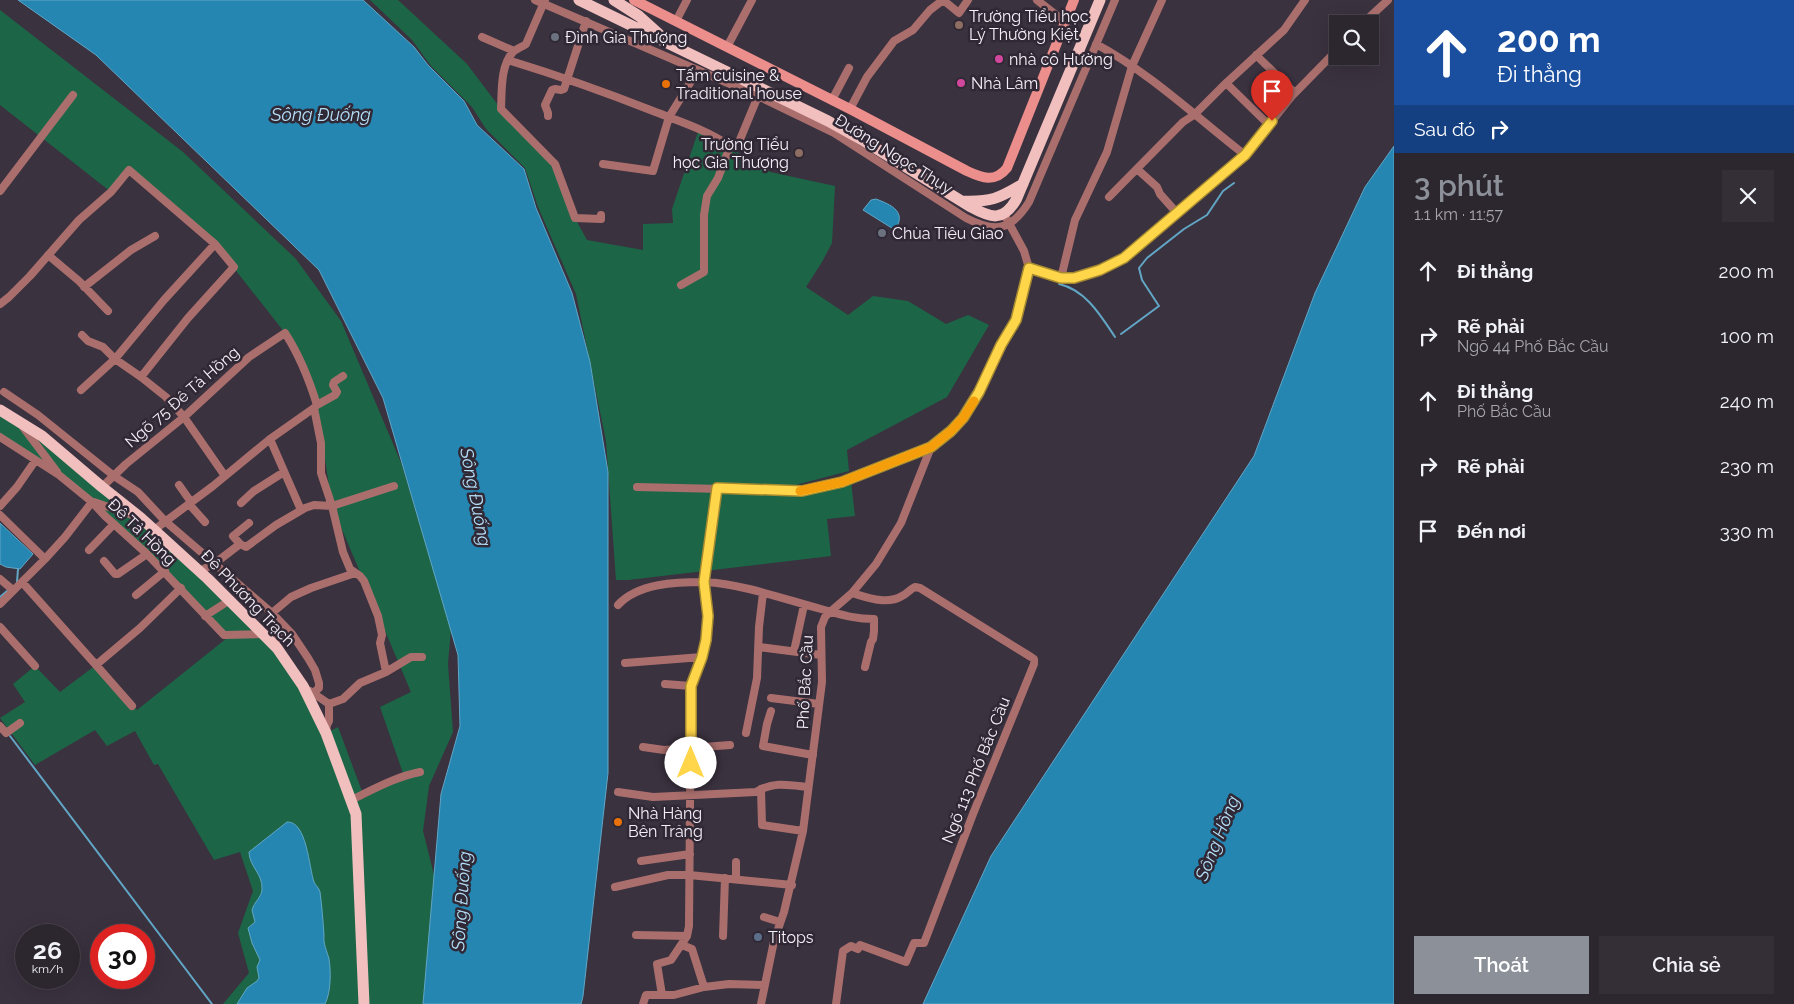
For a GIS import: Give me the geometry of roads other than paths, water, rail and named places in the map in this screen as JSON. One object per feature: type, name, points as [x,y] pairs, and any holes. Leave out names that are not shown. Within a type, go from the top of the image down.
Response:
[{"type":"main road","name":"Đường Ngọc Thụy","points":[[580,0],[828,121],[989,216],[999,216],[1006,219]]},
{"type":"main road","points":[[614,0],[639,16],[665,40]]},
{"type":"main road","points":[[1006,219],[1100,0]]},
{"type":"main road","name":"Đường Ngọc Thụy","points":[[962,201],[983,202],[998,198],[1022,184]]},
{"type":"main road","name":"Đê Phương Trạch","points":[[0,410],[42,436],[141,518],[230,600],[272,642],[303,686],[326,733],[356,814],[364,1004]]},
{"type":"street","name":"Đường Ngọc Thụy","points":[[535,0],[544,2],[758,96],[834,134],[971,220],[994,227],[1006,219]]},
{"type":"street","name":"Đường Ngọc Thụy","points":[[634,0],[981,177],[991,178],[1007,168],[1074,0]]},
{"type":"street","points":[[676,20],[687,0]]},
{"type":"street","points":[[726,47],[752,0]]},
{"type":"street","points":[[850,109],[866,77],[896,39],[914,30],[930,10],[943,0],[959,13],[968,0]]},
{"type":"street","points":[[1037,0],[1066,21]]},
{"type":"street","points":[[1115,0],[1034,192],[1019,217],[1006,219],[1024,251],[1029,268],[1061,278],[1085,276],[1124,258],[1245,155],[1295,93],[1329,58]]},
{"type":"street","points":[[1061,278],[1075,220],[1106,152],[1132,66],[1162,0]]},
{"type":"street","points":[[1109,197],[1183,122],[1194,115],[1284,30],[1305,0]]},
{"type":"street","points":[[1372,15],[1388,0]]},
{"type":"street","points":[[544,2],[526,44],[514,50],[508,60],[503,79],[501,109],[555,164],[575,218],[601,219],[601,215]]},
{"type":"street","points":[[548,116],[545,105],[552,90],[555,88],[564,89],[586,21]]},
{"type":"street","points":[[482,37],[514,50]]},
{"type":"street","points":[[1096,44],[1117,55],[1158,84],[1245,155]]},
{"type":"street","points":[[1256,55],[1295,93]]},
{"type":"street","points":[[508,60],[568,78],[669,117],[718,137],[730,146],[736,145],[739,142],[758,96]]},
{"type":"street","points":[[832,100],[848,68]]},
{"type":"street","points":[[603,164],[653,171],[669,117],[698,70]]},
{"type":"street","points":[[1226,83],[1269,125]]},
{"type":"street","points":[[0,191],[73,95]]},
{"type":"street","points":[[681,285],[704,272],[704,215],[707,196],[718,178],[730,146]]},
{"type":"street","points":[[1137,169],[1157,187],[1160,194],[1176,212]]},
{"type":"street","points":[[0,304],[10,297],[79,220],[111,192],[129,170],[214,244],[234,267],[188,318],[141,377]]},
{"type":"street","points":[[84,287],[131,250],[154,236]]},
{"type":"street","points":[[81,390],[115,359],[214,244]]},
{"type":"street","points":[[48,256],[108,311]]},
{"type":"street","name":"Phố Bắc Cầu","points":[[761,1004],[774,941],[792,885],[803,831],[822,682],[821,627],[825,617],[852,593],[876,564],[901,523],[931,447],[951,431],[963,418],[979,392],[1001,345],[1016,320],[1029,268]]},
{"type":"street","name":"Ngõ 75 Đê Tả Hồng","points":[[102,487],[184,417],[249,357],[285,333],[295,348],[308,378],[315,407]]},
{"type":"street","points":[[82,335],[88,341],[103,347],[115,359],[166,397],[184,417],[225,476]]},
{"type":"street","points":[[154,530],[272,438],[335,395],[337,392],[333,385],[334,382],[343,376]]},
{"type":"street","points":[[4,392],[38,415],[114,476],[138,492],[165,522],[272,613],[292,634],[315,670],[319,688],[313,693]]},
{"type":"street","points":[[315,407],[321,443],[321,473],[332,506],[343,552],[350,569],[364,580],[378,616],[382,635],[380,643],[386,672]]},
{"type":"street","points":[[17,420],[59,476]]},
{"type":"street","name":"Đê Tả Hồng","points":[[0,437],[59,476],[92,502],[164,571],[224,635],[264,634]]},
{"type":"street","points":[[272,438],[300,510]]},
{"type":"street","points":[[637,487],[802,491],[842,482],[931,447]]},
{"type":"street","points":[[1,504],[17,487],[35,461]]},
{"type":"street","points":[[241,503],[254,491],[284,472]]},
{"type":"street","points":[[179,485],[205,522]]},
{"type":"street","points":[[249,523],[233,536],[240,544],[246,547],[300,510],[314,505],[332,506],[394,486]]},
{"type":"street","points":[[662,995],[657,964],[671,960],[687,936],[689,926],[691,686],[702,657],[708,616],[704,582],[717,488]]},
{"type":"street","points":[[0,604],[65,537],[92,502],[141,518]]},
{"type":"street","points":[[0,515],[45,559]]},
{"type":"street","points":[[89,550],[114,524]]},
{"type":"street","points":[[199,571],[214,564],[240,544]]},
{"type":"street","points":[[104,561],[115,574],[118,574],[147,554]]},
{"type":"street","points":[[136,595],[164,571]]},
{"type":"street","points":[[272,613],[291,597],[355,573]]},
{"type":"street","points":[[0,579],[13,590]]},
{"type":"street","points":[[22,582],[132,706]]},
{"type":"street","points":[[618,605],[624,599],[640,591],[665,584],[704,582],[719,583],[804,604],[857,620],[874,619],[873,639],[866,667]]},
{"type":"street","name":"Ngõ 113 Phố Bắc Cầu","points":[[836,1004],[843,951],[850,946],[858,949],[860,945],[906,962],[914,943],[924,943],[1034,664],[1032,657],[920,588],[915,587],[905,595],[890,601],[852,593]]},
{"type":"street","points":[[96,665],[140,628],[180,588]]},
{"type":"street","points":[[746,733],[757,678],[763,594]]},
{"type":"street","points":[[205,616],[230,600]]},
{"type":"street","points":[[794,651],[804,604]]},
{"type":"street","points":[[0,627],[35,666]]},
{"type":"street","points":[[272,642],[278,637],[290,636],[292,634]]},
{"type":"street","points":[[759,647],[821,655]]},
{"type":"street","points":[[329,704],[343,699],[360,683],[386,672],[411,657],[422,657]]},
{"type":"street","points":[[625,663],[702,657]]},
{"type":"street","points":[[665,684],[691,686]]},
{"type":"street","points":[[303,686],[329,704]]},
{"type":"street","points":[[771,698],[819,704]]},
{"type":"street","points":[[326,733],[326,725],[329,721],[329,704]]},
{"type":"street","points":[[771,711],[763,746],[814,755]]},
{"type":"street","points":[[0,726],[6,732],[20,723]]},
{"type":"street","points":[[643,747],[664,750],[730,744]]},
{"type":"street","points":[[351,800],[377,786],[420,772]]},
{"type":"street","points":[[618,792],[653,797],[756,792],[779,784],[808,787]]},
{"type":"street","points":[[761,789],[762,825],[803,831]]},
{"type":"street","points":[[641,861],[690,854]]},
{"type":"street","points":[[736,862],[736,879]]},
{"type":"street","points":[[615,887],[668,874],[792,885]]},
{"type":"street","points":[[723,936],[725,878]]},
{"type":"street","points":[[764,917],[780,922]]},
{"type":"street","points":[[636,935],[687,936]]},
{"type":"street","points":[[682,945],[692,949],[704,987]]},
{"type":"street","points":[[643,1004],[646,994],[674,995],[704,987],[729,984],[765,985]]},
{"type":"water","name":"Sông Đuống","points":[[18,0],[363,0],[414,47],[428,65],[464,101],[477,125],[524,169],[536,208],[572,293],[590,362],[608,472],[608,773],[581,1004],[423,1004],[441,794],[460,726],[458,655],[383,398],[319,270],[96,55]]},
{"type":"water","name":"Sông Hồng","points":[[1394,146],[1394,1004],[923,1004],[991,856],[1254,456],[1315,293],[1365,187]]},
{"type":"water","points":[[876,199],[896,210],[899,218],[895,230],[863,210],[871,200]]},
{"type":"water","points":[[0,523],[33,554],[20,569],[0,564]]},
{"type":"water","points":[[287,822],[294,824],[303,837],[314,882],[320,892],[324,941],[330,970],[327,999],[325,1004],[237,1004],[247,988],[259,978],[257,967],[260,960],[252,943],[248,928],[255,922],[252,910],[261,895],[262,884],[251,862],[249,852]]},
{"type":"waterway","points":[[1121,334],[1159,306],[1142,280],[1139,268],[1147,258],[1184,229],[1207,215],[1223,191],[1234,183]]},
{"type":"waterway","points":[[1059,284],[1069,287],[1085,298],[1115,337]]},
{"type":"waterway","points":[[17,582],[18,569]]},
{"type":"waterway","points":[[0,597],[7,591]]},
{"type":"waterway","points":[[10,736],[212,1004]]},
{"type":"place","name":"Trường Tiểu học Lý Thường Kiệt","points":[[959,25]]},
{"type":"place","name":"Đình Gia Thượng","points":[[555,37]]},
{"type":"place","name":"nhà cô Hường","points":[[999,59]]},
{"type":"place","name":"Nhà Lâm","points":[[961,83]]},
{"type":"place","name":"Tấm cuisine & Traditional house","points":[[666,84]]},
{"type":"place","name":"Trường Tiểu học Gia Thượng","points":[[799,153]]},
{"type":"place","name":"Chùa Tiêu Giao","points":[[882,233]]},
{"type":"place","name":"Nhà Hàng Bên Trăng","points":[[618,822]]},
{"type":"place","name":"Titops","points":[[758,937]]}]
